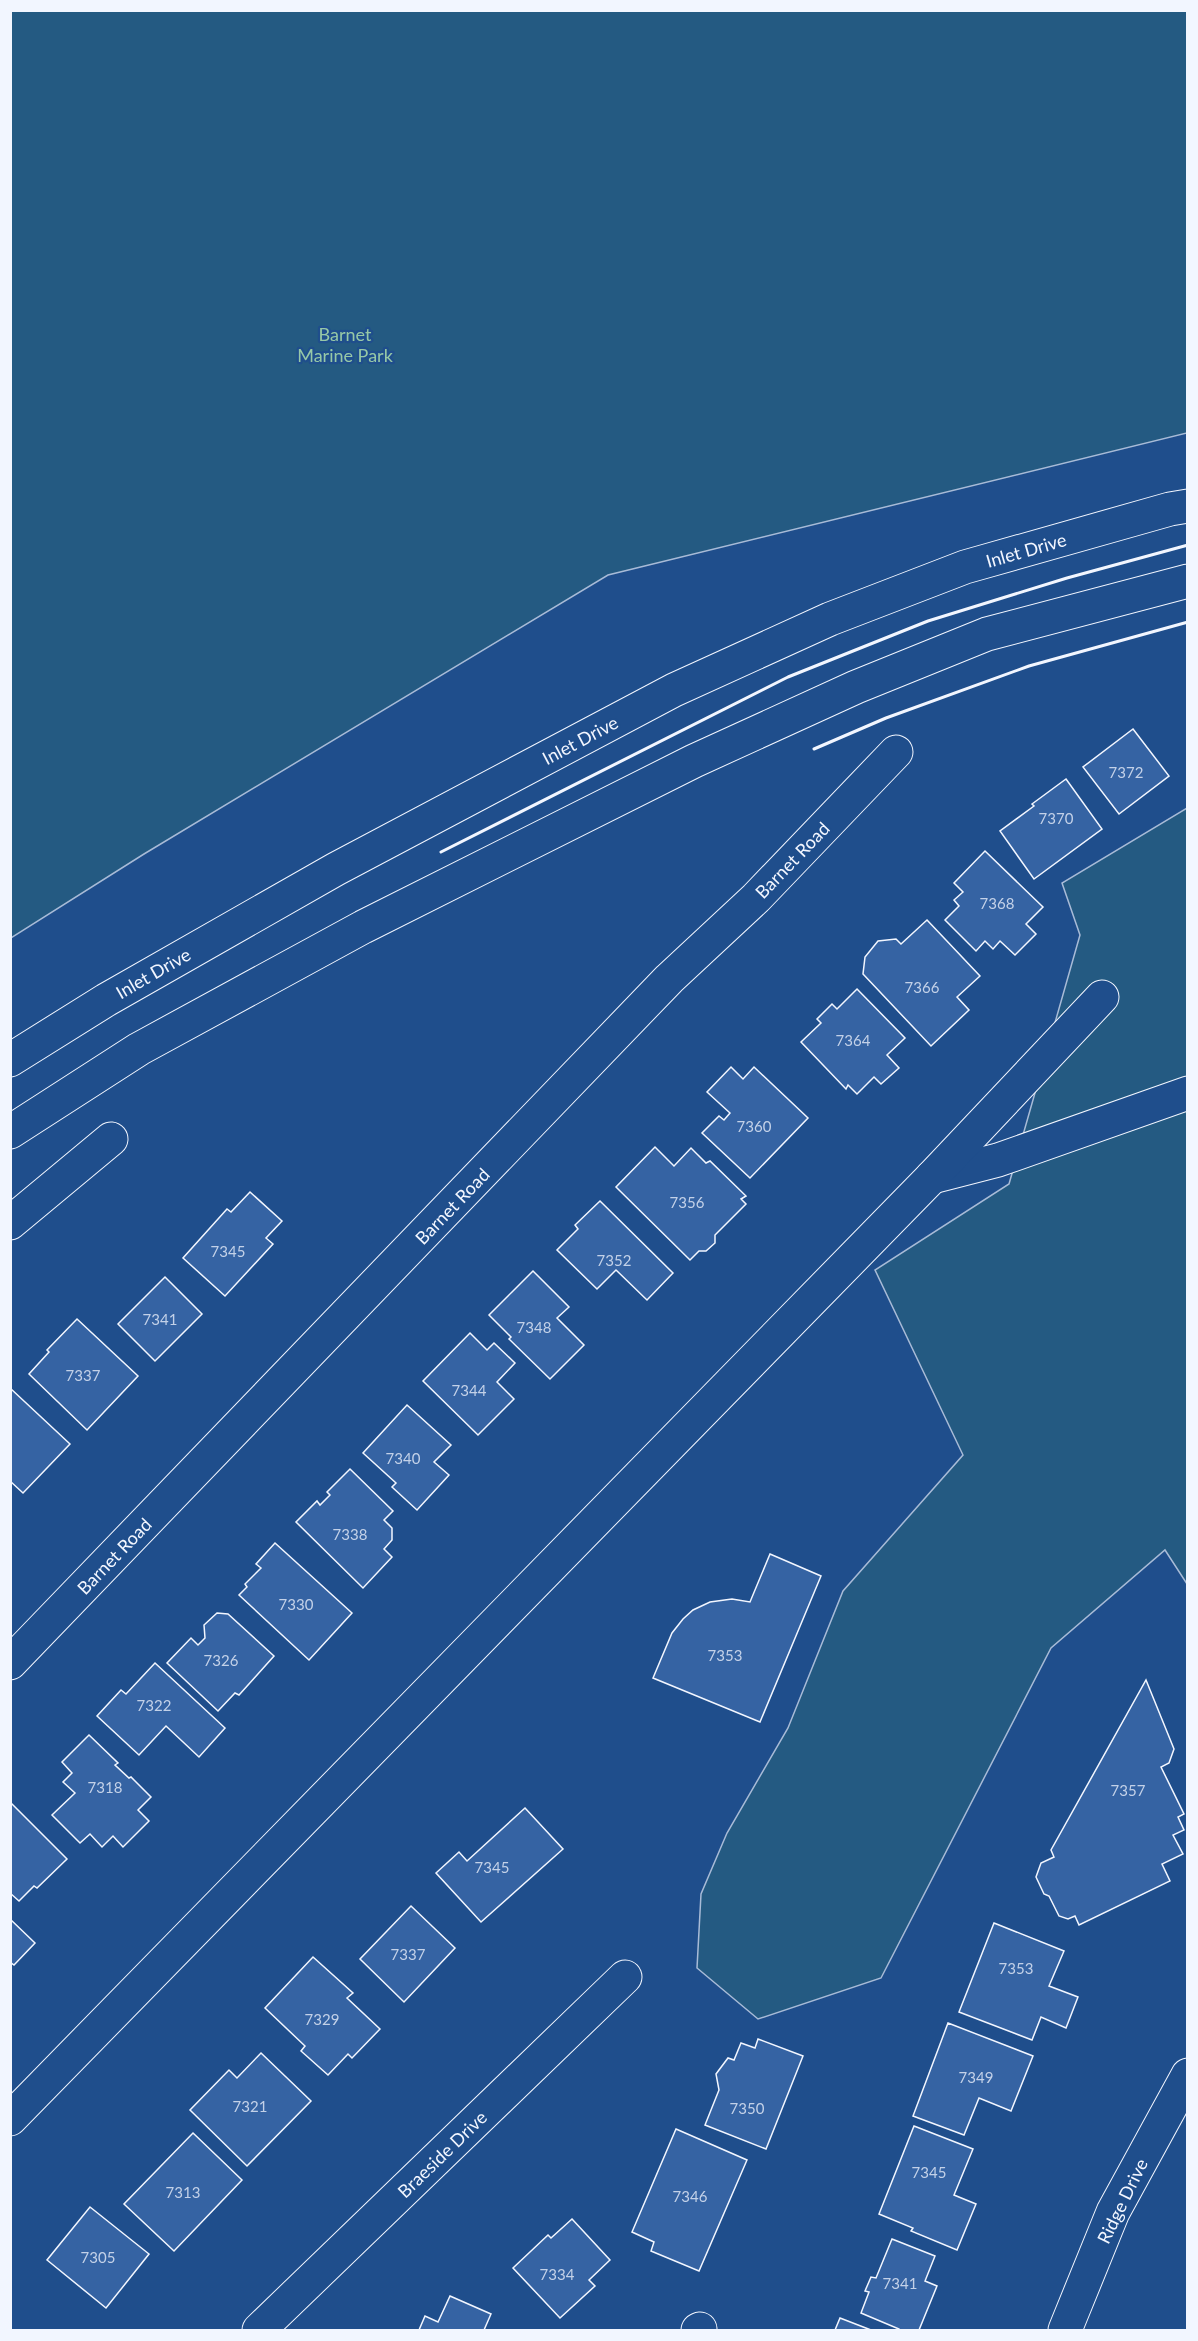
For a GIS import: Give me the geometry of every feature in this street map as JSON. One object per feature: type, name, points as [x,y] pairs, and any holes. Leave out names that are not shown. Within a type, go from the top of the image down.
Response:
[{"type":"main road","name":"Inlet Drive","points":[[10,1060],[106,1000],[336,869],[674,690],[830,619],[965,567],[1170,509],[1188,506]]},
{"type":"main road","points":[[10,1132],[139,1049],[363,927],[694,761],[856,687],[987,634],[1188,581]]},
{"type":"main road","name":"Barnet Road","points":[[10,1663],[669,979],[756,898],[896,752]]},
{"type":"main road","points":[[10,2119],[932,1177],[1102,997]]},
{"type":"main road","points":[[932,1177],[998,1160],[1188,1093]]},
{"type":"main road","points":[[10,1224],[111,1139]]},
{"type":"main road","name":"Braeside Drive","points":[[259,2331],[625,1977]]},
{"type":"main road","name":"Ridge Drive","points":[[1065,2331],[1113,2212],[1188,2076]]},
{"type":"green space","name":"Barnet Marine Park","points":[[11,10],[1187,11],[1187,433],[608,575],[144,854],[11,938]]},
{"type":"green space","points":[[1187,808],[1187,1584],[1165,1550],[1051,1648],[881,1978],[758,2019],[697,1968],[701,1894],[727,1833],[788,1728],[843,1591],[963,1455],[875,1270],[1009,1184],[1080,935],[1062,883]]},
{"type":"building","points":[[1133,729],[1169,776],[1119,814],[1083,767]]},
{"type":"building","points":[[1066,779],[1102,829],[1034,879],[1000,831]]},
{"type":"building","points":[[985,851],[1043,907],[1026,924],[1036,934],[1015,955],[1000,941],[993,949],[985,941],[976,951],[945,920],[959,906],[954,900],[963,892],[954,883]]},
{"type":"building","points":[[927,920],[980,976],[957,997],[969,1010],[931,1046],[863,974],[865,957],[878,941],[896,939],[901,944]]},
{"type":"building","points":[[857,989],[905,1038],[887,1055],[899,1068],[881,1084],[874,1077],[857,1094],[848,1085],[846,1089],[801,1042],[821,1023],[817,1019],[832,1004],[837,1009]]},
{"type":"building","points":[[731,1067],[743,1079],[754,1067],[808,1118],[750,1178],[702,1133],[719,1116],[724,1120],[730,1113],[707,1092]]},
{"type":"building","points":[[655,1147],[674,1166],[691,1148],[706,1163],[710,1161],[746,1196],[741,1199],[746,1204],[715,1235],[715,1243],[706,1251],[699,1251],[690,1260],[616,1187]]},
{"type":"building","points":[[250,1192],[282,1221],[266,1238],[273,1244],[225,1296],[183,1258],[227,1209],[231,1212]]},
{"type":"building","points":[[600,1201],[673,1273],[647,1300],[616,1270],[597,1289],[557,1250],[578,1229],[575,1225]]},
{"type":"building","points":[[533,1271],[569,1307],[557,1318],[584,1345],[550,1379],[509,1339],[511,1337],[489,1315]]},
{"type":"building","points":[[165,1277],[202,1314],[155,1361],[118,1324]]},
{"type":"building","points":[[77,1319],[138,1376],[87,1430],[29,1374],[49,1352],[47,1350]]},
{"type":"building","points":[[470,1333],[487,1350],[494,1343],[515,1363],[497,1382],[514,1399],[478,1435],[423,1381]]},
{"type":"building","points":[[10,1388],[70,1444],[23,1493],[10,1481]]},
{"type":"building","points":[[407,1405],[451,1445],[434,1462],[449,1475],[417,1510],[392,1487],[396,1483],[363,1453]]},
{"type":"building","points":[[350,1469],[393,1511],[384,1520],[392,1528],[392,1540],[384,1549],[392,1557],[363,1588],[296,1522],[317,1501],[320,1505],[330,1495],[327,1492]]},
{"type":"building","points":[[275,1543],[352,1613],[309,1660],[239,1595],[247,1587],[245,1584],[261,1568],[256,1564]]},
{"type":"building","points":[[770,1554],[821,1576],[760,1722],[653,1678],[672,1633],[683,1619],[693,1610],[710,1602],[732,1599],[750,1602]]},
{"type":"building","points":[[217,1613],[228,1614],[274,1656],[239,1695],[235,1693],[218,1711],[167,1663],[191,1638],[198,1645],[205,1638],[204,1625]]},
{"type":"building","points":[[155,1663],[225,1728],[199,1757],[166,1726],[139,1755],[97,1716],[121,1690],[126,1694]]},
{"type":"building","points":[[1146,1680],[1174,1749],[1169,1763],[1161,1767],[1184,1814],[1178,1817],[1184,1830],[1173,1835],[1183,1854],[1162,1864],[1170,1881],[1079,1925],[1075,1916],[1068,1919],[1059,1916],[1036,1877],[1041,1863],[1054,1857],[1051,1850]]},
{"type":"building","points":[[89,1735],[118,1763],[115,1765],[151,1797],[138,1810],[149,1821],[123,1847],[113,1836],[102,1847],[90,1834],[80,1843],[52,1815],[75,1793],[63,1782],[72,1773],[62,1762]]},
{"type":"building","points":[[10,1802],[67,1859],[37,1888],[34,1886],[19,1901],[10,1893]]},
{"type":"building","points":[[525,1808],[563,1849],[481,1922],[436,1873],[459,1852],[467,1861]]},
{"type":"building","points":[[411,1906],[455,1948],[404,2002],[360,1959]]},
{"type":"building","points":[[10,1919],[35,1943],[14,1965],[10,1962]]},
{"type":"building","points":[[994,1923],[1064,1951],[1049,1986],[1078,1997],[1066,2028],[1041,2017],[1032,2040],[959,2012]]},
{"type":"building","points":[[313,1957],[353,1993],[347,1998],[380,2029],[352,2058],[348,2054],[328,2075],[301,2051],[305,2046],[265,2008]]},
{"type":"building","points":[[948,2023],[1033,2056],[1011,2111],[979,2098],[964,2135],[913,2116]]},
{"type":"building","points":[[758,2039],[803,2056],[766,2149],[705,2125],[719,2090],[716,2074],[728,2058],[734,2060],[741,2043],[755,2048]]},
{"type":"building","points":[[261,2053],[311,2101],[247,2166],[190,2110],[229,2070],[237,2078]]},
{"type":"building","points":[[914,2126],[973,2149],[954,2195],[976,2204],[957,2250],[911,2231],[913,2228],[879,2214]]},
{"type":"building","points":[[676,2129],[747,2160],[699,2271],[651,2251],[654,2242],[632,2232]]},
{"type":"building","points":[[193,2133],[242,2180],[174,2251],[124,2204]]},
{"type":"building","points":[[90,2207],[149,2254],[106,2308],[47,2260]]},
{"type":"building","points":[[572,2219],[610,2260],[589,2280],[595,2286],[560,2318],[513,2268],[548,2235],[551,2238]]},
{"type":"building","points":[[892,2239],[935,2256],[925,2281],[937,2286],[919,2330],[899,2330],[861,2313],[869,2292],[865,2291],[871,2277],[876,2278]]},
{"type":"building","points":[[450,2296],[491,2314],[484,2330],[419,2330],[425,2316],[438,2322]]},
{"type":"building","points":[[840,2318],[871,2330],[835,2330]]},
{"type":"wall","points":[[441,852],[788,677],[928,621],[1067,578],[1188,545]]},
{"type":"wall","points":[[814,749],[886,718],[1029,666],[1188,622]]}]
